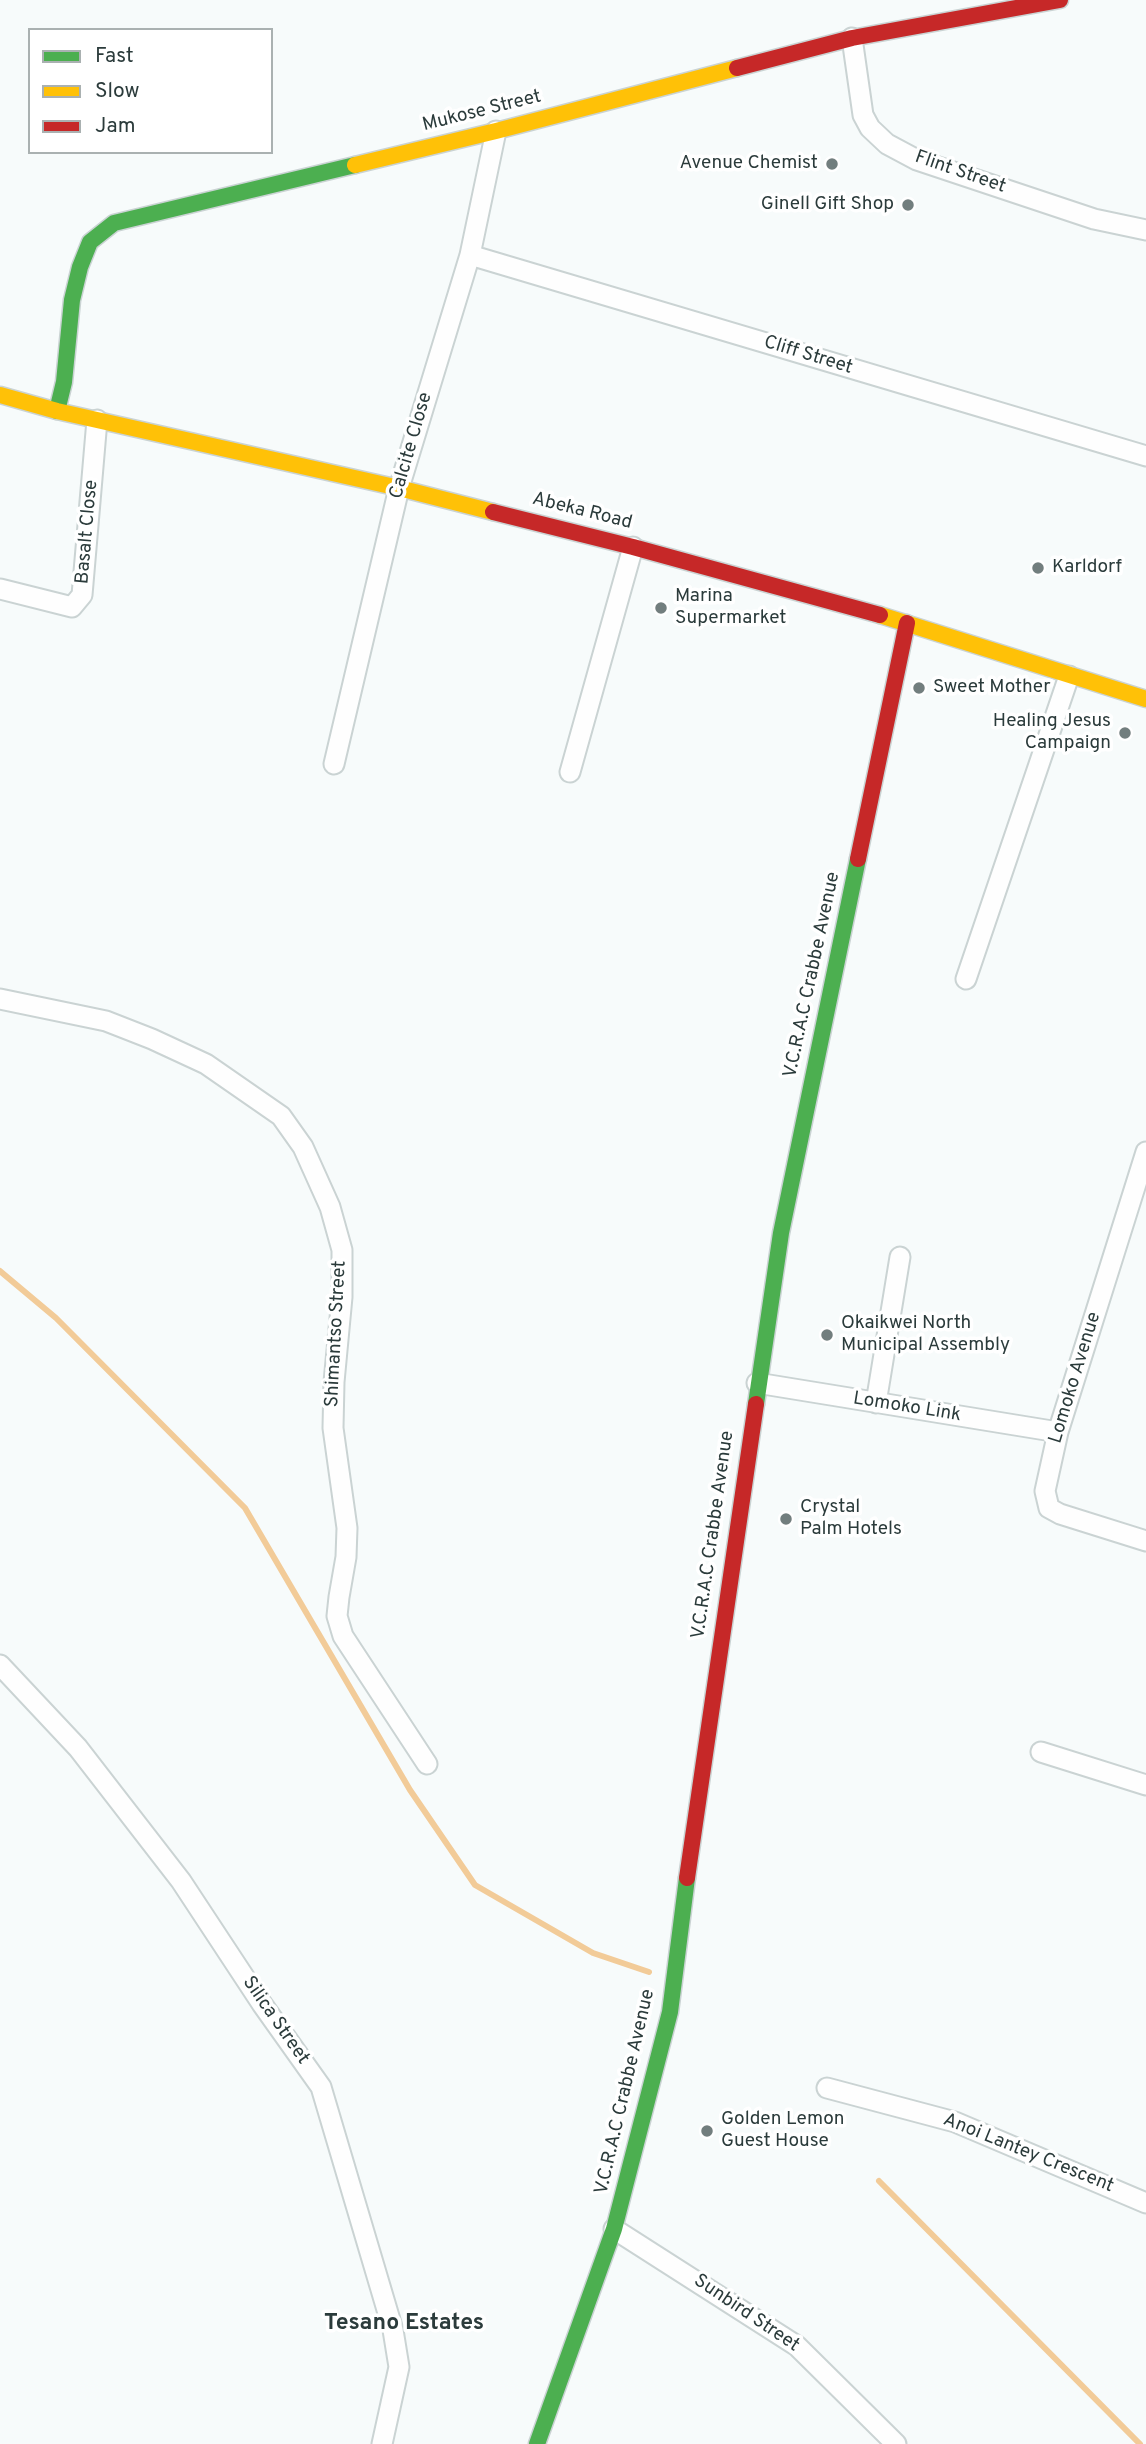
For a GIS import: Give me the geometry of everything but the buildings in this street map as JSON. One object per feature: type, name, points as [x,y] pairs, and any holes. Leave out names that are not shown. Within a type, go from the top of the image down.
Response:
[{"type":"street","name":"Mukose Street","points":[[57,411],[64,382],[72,300],[80,267],[90,242],[114,223],[496,131],[852,38],[1060,0]]},
{"type":"street","name":"Flint Street","points":[[852,38],[863,115],[870,128],[887,144],[917,160],[1094,219],[1146,230]]},
{"type":"street","name":"Calcite Close","points":[[334,764],[399,488],[470,255],[496,131]]},
{"type":"street","name":"Cliff Street","points":[[470,255],[1146,456]]},
{"type":"street","name":"Abeka Road","points":[[0,395],[97,421],[399,488],[633,547],[907,623],[1146,699]]},
{"type":"street","name":"Basalt Close","points":[[0,589],[72,607],[82,595],[97,421]]},
{"type":"street","points":[[570,772],[633,547]]},
{"type":"street","name":"V.C.R.A.C Crabbe Avenue","points":[[537,2444],[614,2229],[670,2012],[757,1383],[781,1233],[907,623]]},
{"type":"street","points":[[966,979],[1069,676]]},
{"type":"street","name":"Shimantso Street","points":[[0,999],[106,1021],[206,1064],[281,1116],[303,1147],[330,1207],[342,1250],[342,1297],[334,1382],[333,1427],[347,1528],[346,1558],[337,1615],[343,1636],[427,1764]]},
{"type":"street","name":"Lomoko Avenue","points":[[1146,1152],[1058,1432],[1045,1492],[1049,1508],[1060,1514],[1146,1541]]},
{"type":"street","points":[[876,1403],[900,1256]]},
{"type":"street","name":"Lomoko Link","points":[[757,1383],[1058,1432]]},
{"type":"street","name":"Silica Street","points":[[0,1665],[78,1748],[181,1881],[262,2004],[321,2087],[393,2330],[399,2367],[382,2444]]},
{"type":"street","points":[[1041,1752],[1146,1785]]},
{"type":"street","name":"Anoi Lantey Crescent","points":[[827,2088],[956,2122],[1146,2203]]},
{"type":"street","name":"Sunbird Street","points":[[614,2229],[797,2346],[896,2444]]},
{"type":"waterway","points":[[0,1271],[56,1318],[245,1508],[410,1790],[475,1885],[593,1953],[649,1972]]},
{"type":"waterway","points":[[879,2181],[1140,2444]]},
{"type":"traffic: fast","points":[[57,411],[64,382],[72,300],[80,267],[90,242],[114,223],[355,165]]},
{"type":"traffic: fast","points":[[756,1404],[781,1233],[858,859]]},
{"type":"traffic: fast","points":[[537,2444],[614,2229],[670,2012],[687,1878]]},
{"type":"traffic: slow","points":[[355,165],[737,68]]},
{"type":"traffic: slow","points":[[0,395],[57,411],[399,488],[493,512]]},
{"type":"traffic: slow","points":[[880,615],[1146,699]]},
{"type":"traffic: jam","points":[[737,68],[852,38],[1060,0]]},
{"type":"traffic: jam","points":[[493,512],[633,547],[880,615]]},
{"type":"traffic: jam","points":[[858,859],[907,623]]},
{"type":"traffic: jam","points":[[687,1878],[756,1404]]},
{"type":"place","name":"Avenue Chemist","points":[[832,164]]},
{"type":"place","name":"Ginell Gift Shop","points":[[908,205]]},
{"type":"place","name":"Karldorf","points":[[1038,568]]},
{"type":"place","name":"Marina Supermarket","points":[[661,608]]},
{"type":"place","name":"Sweet Mother","points":[[919,688]]},
{"type":"place","name":"Healing Jesus Campaign","points":[[1125,733]]},
{"type":"place","name":"Okaikwei North Municipal Assembly","points":[[827,1335]]},
{"type":"place","name":"Crystal Palm Hotels","points":[[786,1519]]},
{"type":"place","name":"Golden Lemon Guest House","points":[[707,2131]]},
{"type":"district","name":"Tesano Estates","points":[[404,2324]]}]
